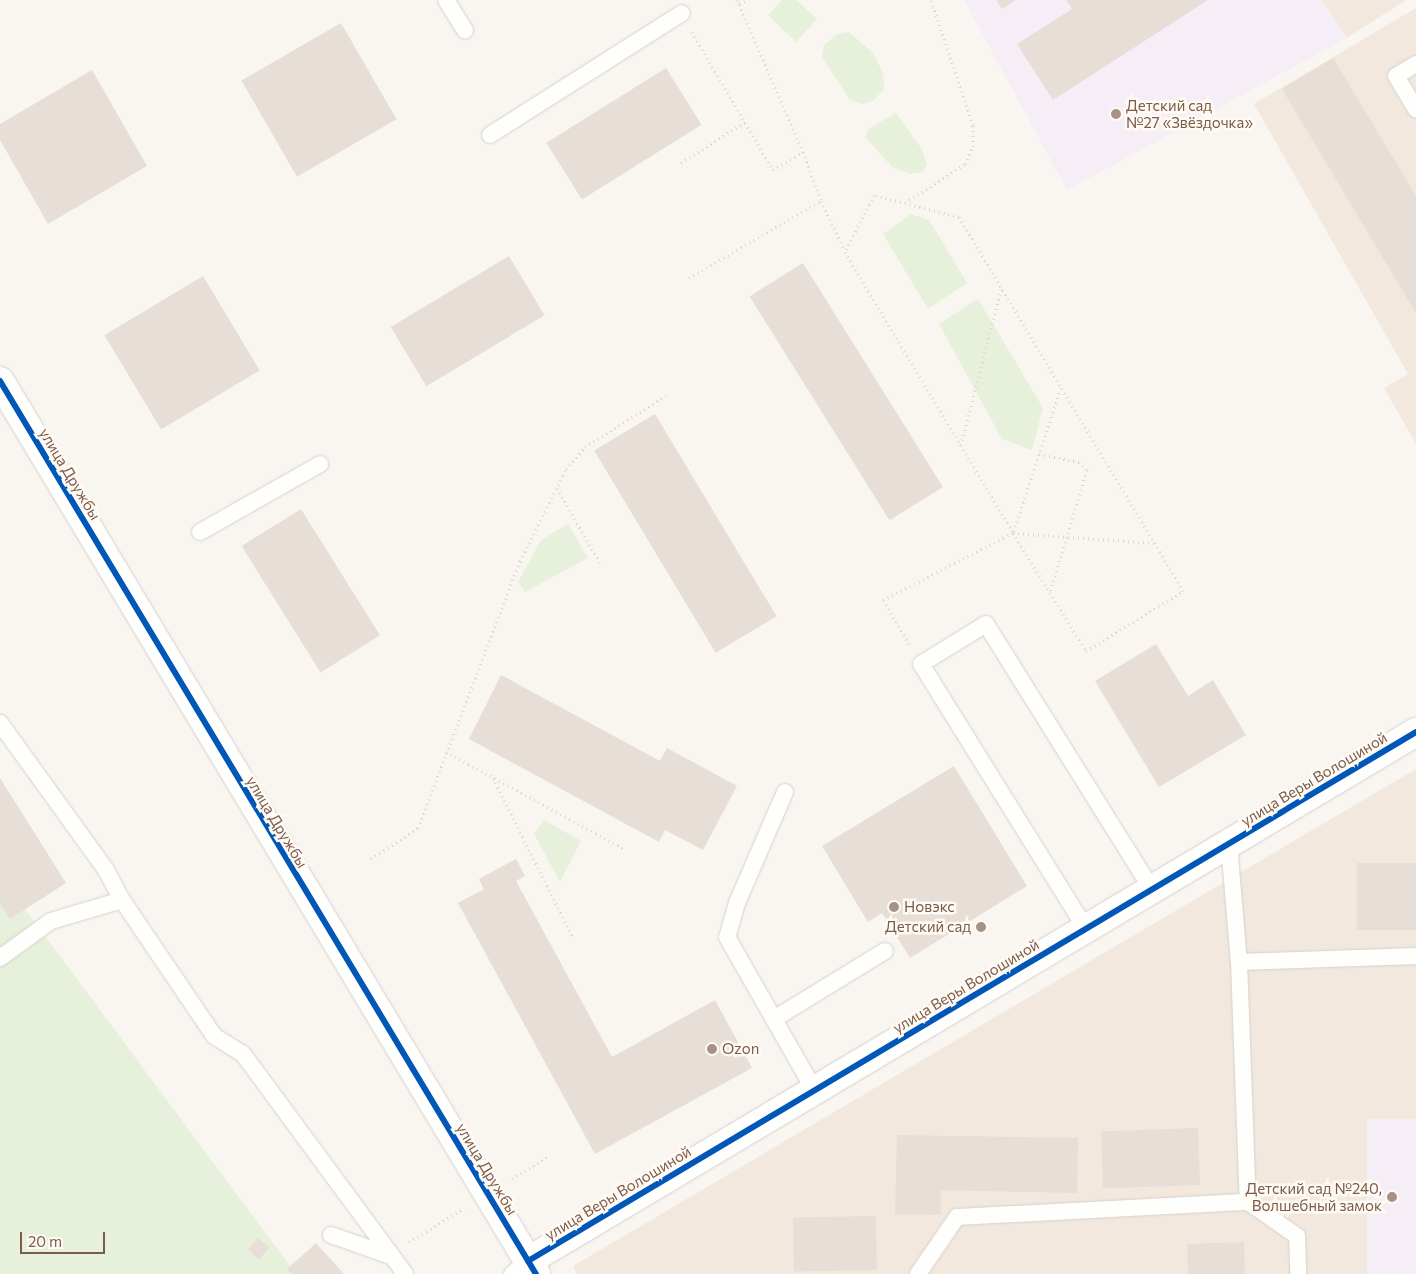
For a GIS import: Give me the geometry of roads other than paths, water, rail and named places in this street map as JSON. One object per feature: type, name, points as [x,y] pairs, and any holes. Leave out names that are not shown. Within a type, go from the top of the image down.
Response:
[{"type":"street","name":"улица Дружбы","points":[[0,381],[526,1270]]},
{"type":"street","name":"улица Веры Волошиной","points":[[526,1270],[815,1091],[1416,732]]},
{"type":"lane","points":[[446,0],[464,31]]},
{"type":"lane","points":[[490,134],[682,13]]},
{"type":"lane","points":[[1416,64],[1396,76],[1416,109]]},
{"type":"lane","points":[[200,532],[320,464]]},
{"type":"lane","points":[[1086,929],[920,664],[986,624],[1152,890]]},
{"type":"lane","points":[[0,723],[106,870],[122,900],[214,1036],[243,1054],[388,1255],[405,1274]]},
{"type":"lane","points":[[785,792],[736,903],[727,937],[815,1091]]},
{"type":"lane","points":[[1229,844],[1239,962],[1248,1202]]},
{"type":"lane","points":[[0,958],[51,921],[122,900]]},
{"type":"lane","points":[[774,1019],[885,950]]},
{"type":"lane","points":[[1239,962],[1416,956]]},
{"type":"lane","points":[[918,1274],[957,1217],[1248,1202],[1297,1236],[1298,1274]]},
{"type":"lane","points":[[331,1235],[388,1255]]},
{"type":"place","name":"Детский сад №27 «Звёздочка»","points":[[1116,114]]},
{"type":"place","name":"Новэкс","points":[[894,907]]},
{"type":"place","name":"Детский сад","points":[[981,927]]},
{"type":"place","name":"Ozon","points":[[712,1049]]},
{"type":"place","name":"Детский сад №240, Волшебный замок","points":[[1392,1197]]}]
